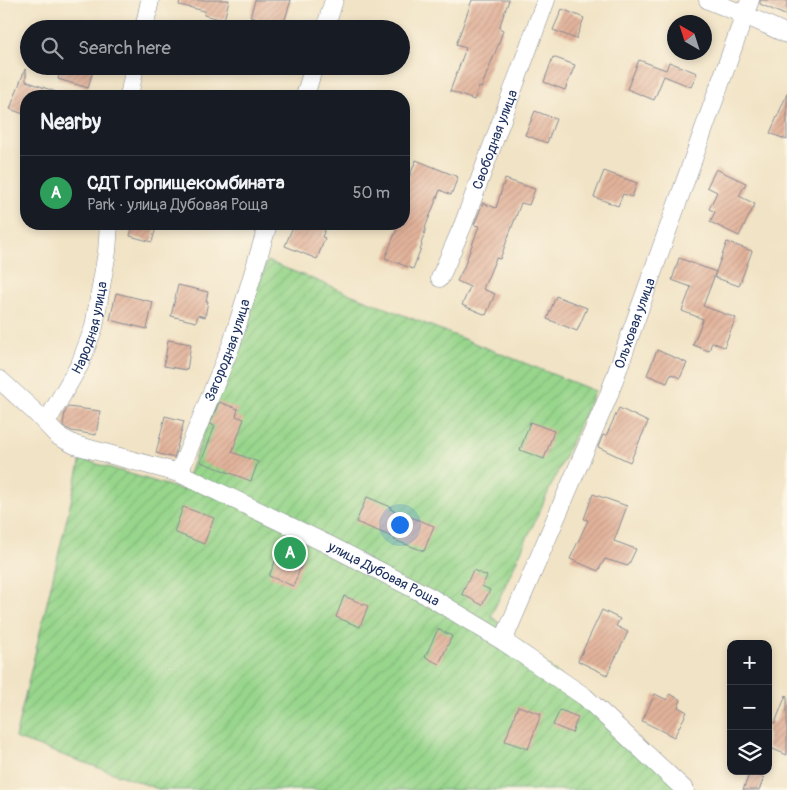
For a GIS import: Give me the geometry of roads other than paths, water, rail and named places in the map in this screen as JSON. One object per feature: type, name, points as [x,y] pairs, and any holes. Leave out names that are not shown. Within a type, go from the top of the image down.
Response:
[{"type":"street","points":[[146,20],[150,0]]},
{"type":"street","points":[[328,20],[334,0]]},
{"type":"street","name":"Свободная улица","points":[[440,278],[463,225],[546,0]]},
{"type":"street","points":[[708,0],[748,7],[787,34]]},
{"type":"street","name":"Ольховая улица","points":[[502,641],[608,397],[748,7]]},
{"type":"street","points":[[130,90],[134,75]]},
{"type":"street","points":[[307,90],[311,75]]},
{"type":"street","name":"Народная улица","points":[[46,423],[80,364],[94,327],[108,230]]},
{"type":"street","name":"Загородная улица","points":[[179,473],[232,343],[266,230]]},
{"type":"street","name":"улица Дубовая Роща","points":[[0,380],[58,436],[75,444],[179,473],[344,552],[430,597],[502,641],[585,697],[685,790]]},
{"type":"place","name":"СДТ Горпищекомбината","points":[[290,553]]}]
